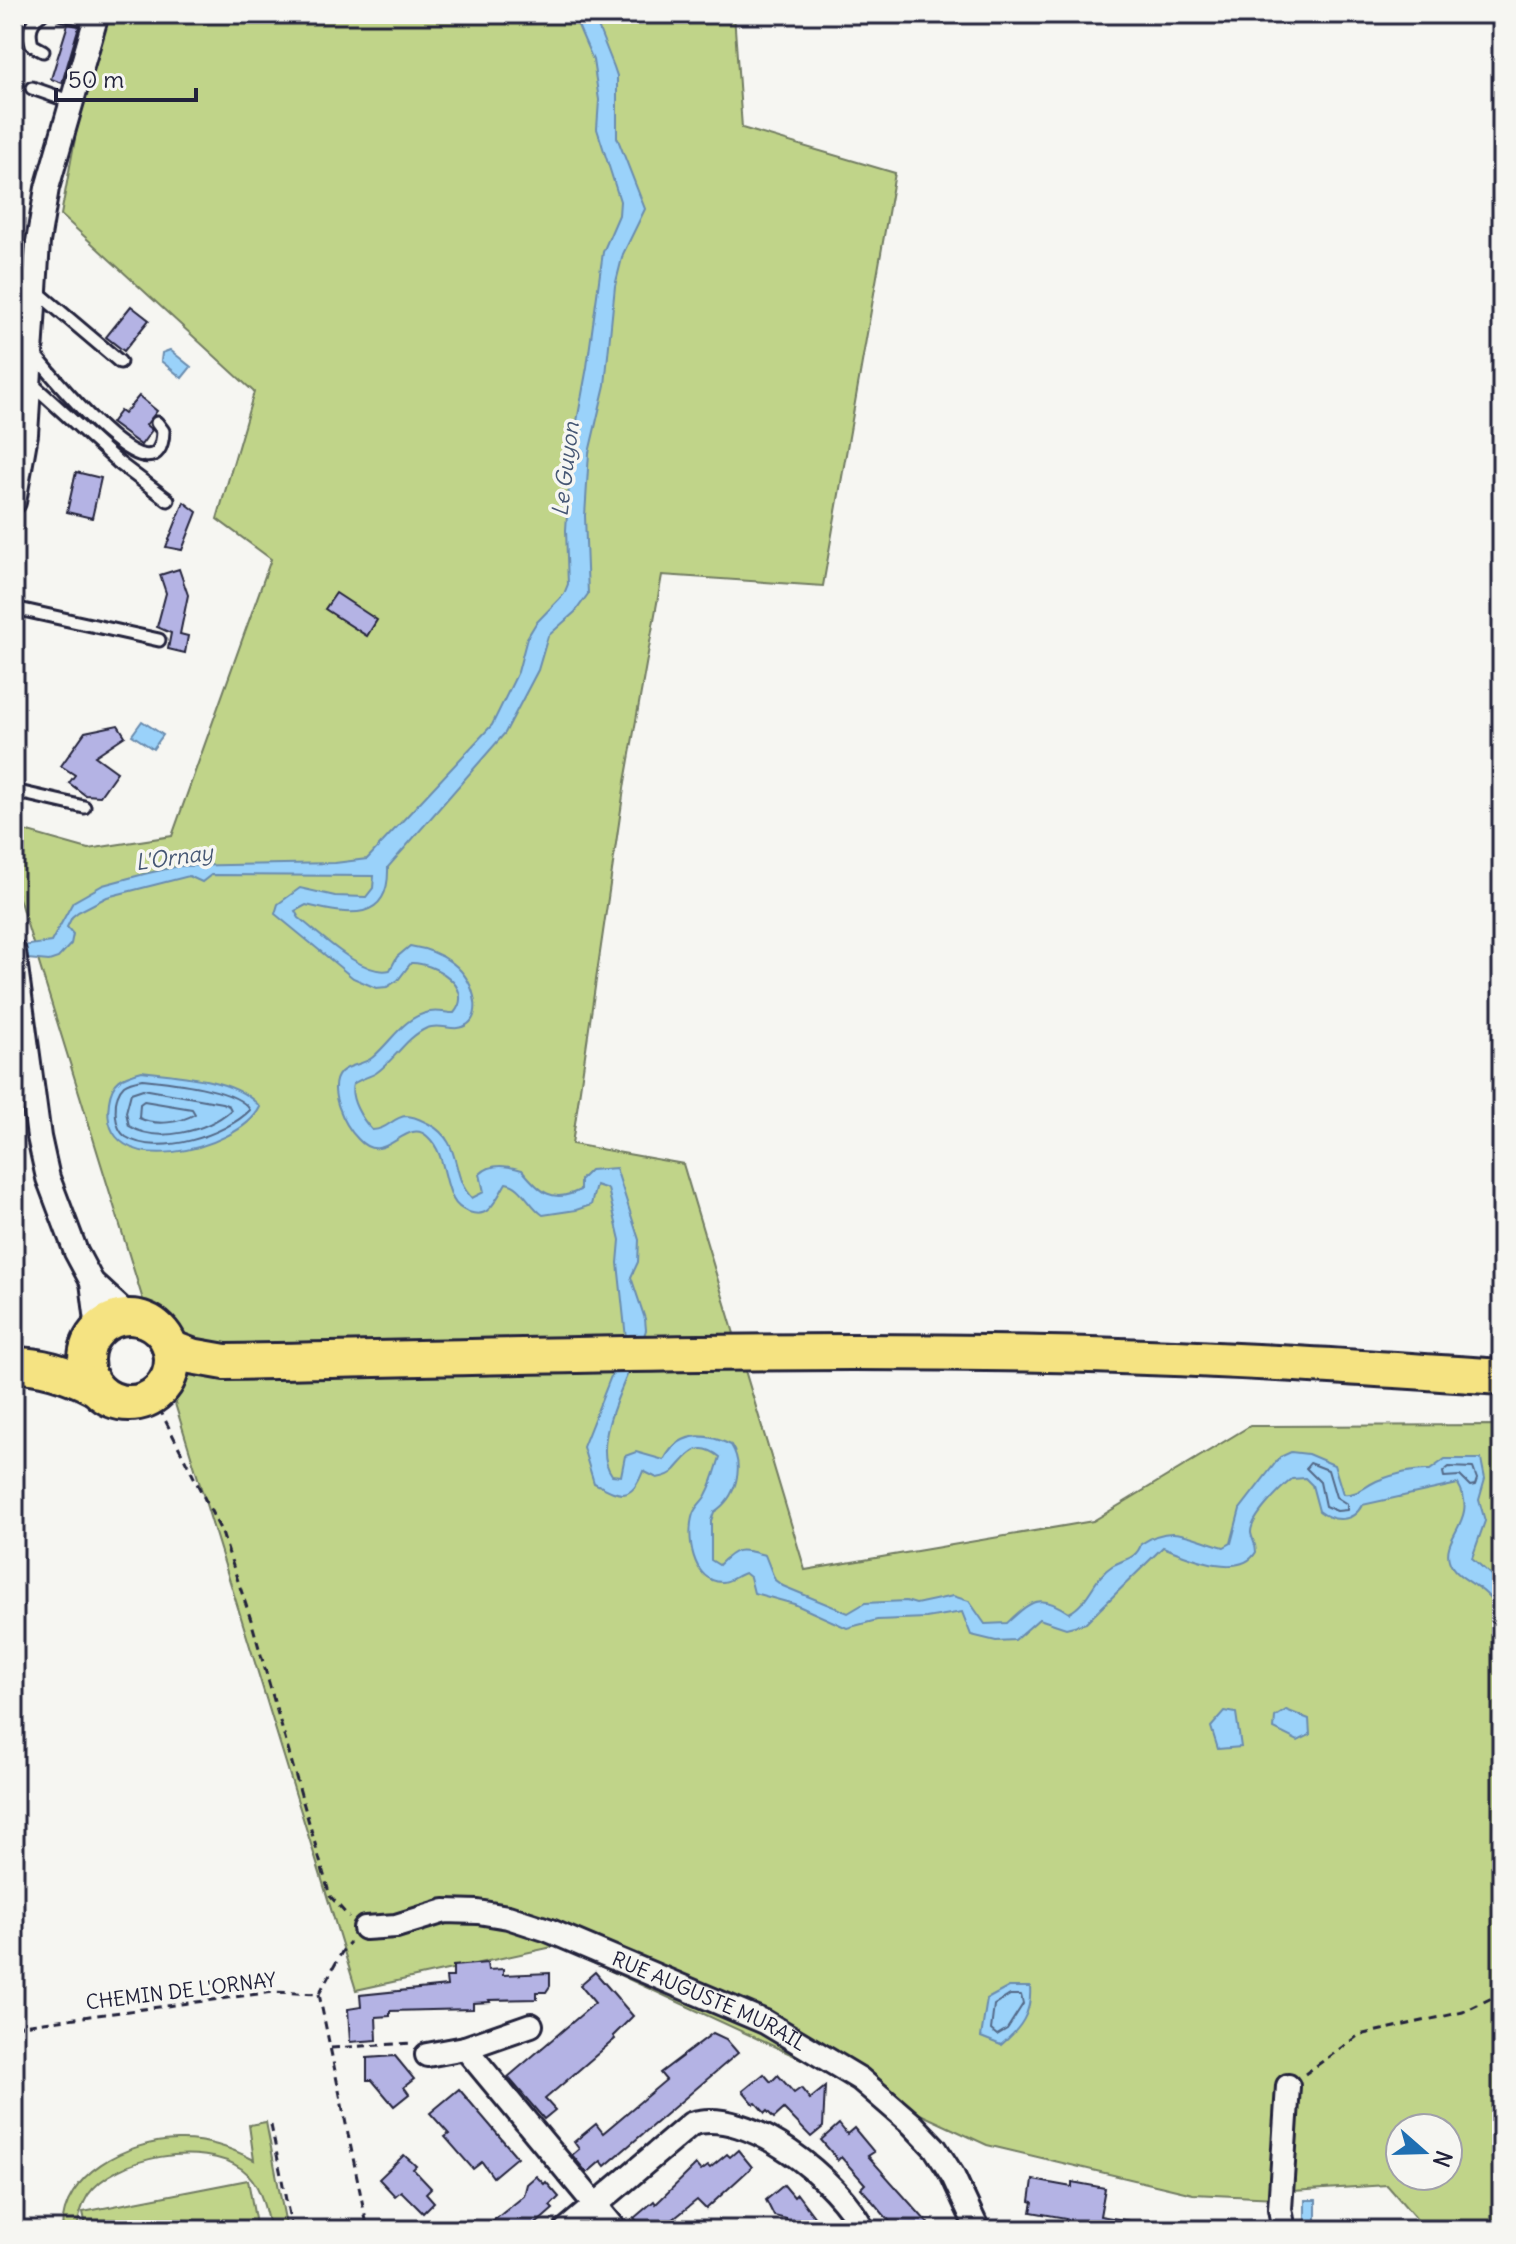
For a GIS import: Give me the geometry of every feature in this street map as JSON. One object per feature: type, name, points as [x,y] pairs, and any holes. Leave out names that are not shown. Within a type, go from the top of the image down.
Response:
[{"type":"main road","points":[[22,1365],[56,1358],[113,1320],[130,1317],[143,1319],[164,1335],[170,1348],[171,1371],[160,1389]]},
{"type":"main road","points":[[93,1336],[85,1366],[94,1387]]},
{"type":"main road","points":[[170,1348],[191,1356],[225,1362],[845,1351],[1048,1354],[1219,1360],[1502,1377]]},
{"type":"main road","points":[[22,1365],[79,1379],[115,1402],[141,1402],[191,1371],[225,1362]]},
{"type":"street","points":[[14,502],[31,351],[24,292],[38,242],[47,188],[97,18]]},
{"type":"street","points":[[14,952],[39,1137],[48,1178],[76,1252],[92,1282],[130,1317]]},
{"type":"street","points":[[92,1282],[93,1336]]},
{"type":"street","name":"RUE AUGUSTE MURAIL","points":[[365,1928],[396,1926],[445,1911],[508,1917],[548,1930],[765,2022],[860,2079],[912,2124],[935,2148],[953,2176],[978,2230]]},
{"type":"street","points":[[427,2055],[465,2048],[531,2025]]},
{"type":"street","points":[[465,2048],[616,2230]]},
{"type":"street","points":[[1284,2230],[1280,2209],[1288,2086]]},
{"type":"street","points":[[566,2230],[691,2124],[704,2120],[717,2120],[743,2128],[798,2155],[831,2188],[863,2230]]},
{"type":"lane","points":[[42,14],[33,20],[29,34],[32,45],[43,51]]},
{"type":"lane","points":[[62,14],[97,18]]},
{"type":"lane","points":[[32,88],[72,102]]},
{"type":"lane","points":[[24,292],[120,362]]},
{"type":"lane","points":[[31,351],[84,411],[122,447],[144,456],[157,452],[163,444],[163,431],[157,423]]},
{"type":"lane","points":[[29,381],[119,463],[168,500]]},
{"type":"lane","points":[[14,608],[159,640]]},
{"type":"lane","points":[[14,791],[84,807]]},
{"type":"path","points":[[160,1389],[222,1533],[251,1620],[330,1896],[344,1914],[365,1928],[343,1950],[319,1994],[368,2230]]},
{"type":"path","name":"CHEMIN DE L'ORNAY","points":[[14,2026],[273,1992],[319,1994]]},
{"type":"path","points":[[1288,2086],[1359,2035],[1463,2012],[1502,1993]]},
{"type":"path","points":[[331,2048],[414,2042],[427,2055]]},
{"type":"path","points":[[271,2125],[292,2230]]},
{"type":"green space","points":[[98,14],[734,14],[742,128],[895,173],[823,586],[662,575],[625,782],[572,1144],[683,1164],[805,1570],[1093,1521],[1250,1426],[1502,1425],[1502,2230],[1426,2230],[1393,2192],[1464,2192],[1464,2112],[1384,2112],[1384,2185],[1277,2192],[1276,2198],[1193,2194],[987,2145],[557,1946],[356,1990],[14,882],[14,828],[88,849],[172,836],[271,559],[217,519],[254,392],[61,215]]},
{"type":"green space","points":[[266,2122],[287,2230],[270,2230],[258,2189],[242,2169],[225,2160],[183,2155],[138,2162],[118,2171],[88,2195],[77,2230],[62,2230],[65,2210],[73,2192],[85,2177],[119,2154],[158,2142],[188,2140],[218,2145],[254,2160],[249,2125]]},
{"type":"green space","points":[[248,2180],[257,2230],[87,2230],[83,2212]]},
{"type":"water","points":[[573,14],[593,14],[614,67],[617,76],[617,137],[645,209],[623,254],[615,286],[605,385],[589,453],[585,516],[588,594],[575,612],[548,636],[538,670],[505,733],[388,867],[387,886],[382,899],[363,911],[336,911],[306,905],[295,911],[299,918],[330,943],[367,967],[390,970],[397,957],[410,946],[422,948],[453,963],[472,990],[475,1011],[468,1024],[458,1028],[427,1028],[413,1037],[376,1073],[353,1084],[353,1096],[361,1115],[372,1130],[406,1116],[421,1120],[440,1132],[452,1150],[460,1179],[472,1198],[484,1192],[480,1174],[495,1166],[522,1170],[541,1190],[554,1196],[580,1190],[580,1180],[590,1170],[616,1168],[639,1240],[638,1262],[631,1277],[646,1330],[609,1424],[605,1443],[606,1461],[612,1475],[621,1476],[625,1456],[636,1452],[664,1460],[677,1444],[702,1436],[731,1445],[737,1463],[736,1482],[728,1499],[714,1512],[711,1521],[711,1560],[719,1565],[735,1552],[750,1551],[765,1555],[775,1580],[783,1586],[848,1613],[865,1603],[906,1601],[916,1604],[953,1596],[969,1601],[985,1624],[1007,1623],[1036,1602],[1059,1606],[1069,1613],[1076,1609],[1106,1571],[1133,1556],[1141,1544],[1152,1537],[1172,1533],[1224,1547],[1231,1543],[1240,1509],[1280,1457],[1291,1452],[1308,1454],[1334,1465],[1343,1494],[1357,1492],[1397,1474],[1430,1470],[1445,1459],[1481,1459],[1485,1479],[1479,1500],[1485,1521],[1472,1558],[1502,1585],[1502,1612],[1485,1593],[1451,1566],[1448,1551],[1463,1517],[1464,1507],[1458,1484],[1362,1505],[1348,1518],[1336,1519],[1319,1511],[1312,1485],[1305,1478],[1292,1479],[1255,1520],[1251,1533],[1256,1552],[1248,1560],[1226,1565],[1212,1563],[1163,1547],[1086,1623],[1066,1628],[1039,1619],[1015,1640],[996,1641],[971,1635],[962,1612],[926,1618],[877,1620],[847,1628],[794,1604],[754,1593],[750,1577],[745,1573],[725,1582],[712,1580],[698,1566],[690,1533],[694,1511],[709,1489],[720,1457],[699,1449],[667,1476],[657,1478],[643,1471],[634,1488],[624,1494],[594,1483],[583,1447],[626,1338],[618,1263],[620,1240],[608,1189],[596,1185],[591,1205],[543,1215],[517,1188],[506,1183],[489,1209],[480,1213],[470,1212],[453,1199],[441,1158],[428,1137],[412,1132],[386,1146],[368,1147],[353,1133],[343,1116],[335,1087],[341,1072],[373,1057],[413,1019],[433,1011],[454,1013],[459,1003],[460,994],[449,978],[420,964],[411,963],[398,980],[387,987],[376,988],[353,978],[275,914],[278,904],[300,888],[335,896],[366,897],[373,888],[374,876],[211,875],[202,882],[189,876],[107,897],[72,917],[67,927],[73,934],[71,944],[58,958],[49,961],[27,959],[14,964],[14,947],[51,942],[73,902],[103,885],[179,866],[335,863],[367,859],[492,725],[518,672],[527,638],[536,623],[564,594],[568,584],[566,530],[571,454],[603,252],[619,215],[620,201],[597,129],[599,100],[593,60]]},
{"type":"water","points":[[170,350],[191,367],[182,378],[161,361],[162,353]]},
{"type":"water","points":[[142,721],[163,735],[153,749],[132,735]]},
{"type":"water","points":[[142,1071],[222,1084],[250,1097],[260,1107],[247,1123],[226,1136],[172,1152],[146,1152],[125,1144],[111,1128],[109,1102],[120,1080]]},
{"type":"water","points":[[1286,1710],[1309,1719],[1310,1735],[1298,1741],[1274,1729],[1275,1717]]},
{"type":"water","points":[[1225,1711],[1236,1713],[1241,1747],[1218,1749],[1211,1727]]},
{"type":"water","points":[[1009,1987],[1030,1987],[1029,2005],[1019,2026],[1001,2045],[981,2037],[987,1999]]},
{"type":"water","points":[[1305,2200],[1316,2200],[1316,2225],[1305,2225]]},
{"type":"building","points":[[68,24],[79,26],[62,83],[51,79]]},
{"type":"building","points":[[131,306],[149,320],[124,351],[106,337]]},
{"type":"building","points":[[139,396],[157,411],[146,425],[152,430],[141,445],[111,423],[120,411],[124,414]]},
{"type":"building","points":[[76,472],[101,478],[92,518],[67,512]]},
{"type":"building","points":[[184,502],[197,512],[182,550],[166,547]]},
{"type":"building","points":[[179,569],[188,595],[180,634],[188,636],[185,653],[168,649],[171,633],[157,627],[166,593],[160,575]]},
{"type":"building","points":[[336,593],[377,620],[367,636],[325,609]]},
{"type":"building","points":[[118,725],[125,736],[95,756],[117,772],[100,796],[85,795],[69,783],[75,775],[61,766],[85,732]]},
{"type":"building","points":[[487,1963],[488,1970],[503,1969],[503,1975],[550,1973],[550,1986],[546,1992],[537,1992],[537,1999],[489,2000],[473,2003],[473,2009],[390,2011],[390,2016],[376,2017],[377,2040],[350,2042],[348,2009],[361,2007],[360,1995],[447,1986],[446,1977],[453,1977],[453,1966]]},
{"type":"building","points":[[595,1972],[633,2016],[613,2036],[615,2039],[545,2099],[555,2110],[544,2119],[508,2077],[595,2003],[580,1985]]},
{"type":"building","points":[[713,2033],[726,2039],[738,2053],[605,2166],[601,2161],[587,2173],[572,2155],[579,2149],[574,2142],[596,2124],[603,2133],[666,2080],[660,2073]]},
{"type":"building","points":[[395,2056],[414,2079],[404,2087],[409,2094],[394,2106],[372,2080],[367,2080],[367,2058]]},
{"type":"building","points":[[764,2074],[771,2082],[778,2075],[794,2093],[801,2088],[810,2099],[825,2087],[823,2127],[811,2137],[784,2109],[774,2118],[754,2104],[743,2091]]},
{"type":"building","points":[[459,2089],[517,2157],[493,2177],[482,2162],[473,2169],[445,2137],[449,2134],[430,2113]]},
{"type":"building","points":[[839,2124],[847,2134],[854,2128],[874,2152],[868,2156],[934,2230],[897,2230],[861,2188],[865,2184],[821,2140]]},
{"type":"building","points":[[738,2150],[752,2167],[706,2209],[697,2200],[660,2230],[645,2230],[634,2218],[654,2201],[656,2204],[696,2165],[701,2171],[708,2166],[710,2168],[727,2154],[730,2157]]},
{"type":"building","points":[[404,2155],[431,2188],[426,2193],[434,2202],[423,2213],[401,2191],[395,2196],[379,2179]]},
{"type":"building","points":[[536,2176],[559,2197],[550,2206],[553,2209],[529,2230],[482,2230],[524,2196],[527,2184]]},
{"type":"building","points":[[1033,2180],[1072,2187],[1072,2182],[1105,2188],[1100,2216],[1137,2222],[1136,2230],[1064,2230],[1066,2218],[1031,2212]]},
{"type":"building","points":[[784,2185],[794,2197],[797,2194],[824,2230],[796,2230],[786,2219],[774,2216],[766,2200]]},
{"type":"water label","name":"Le Guyon","points":[[565,469]]},
{"type":"water label","name":"L'Ornay","points":[[174,857]]}]
